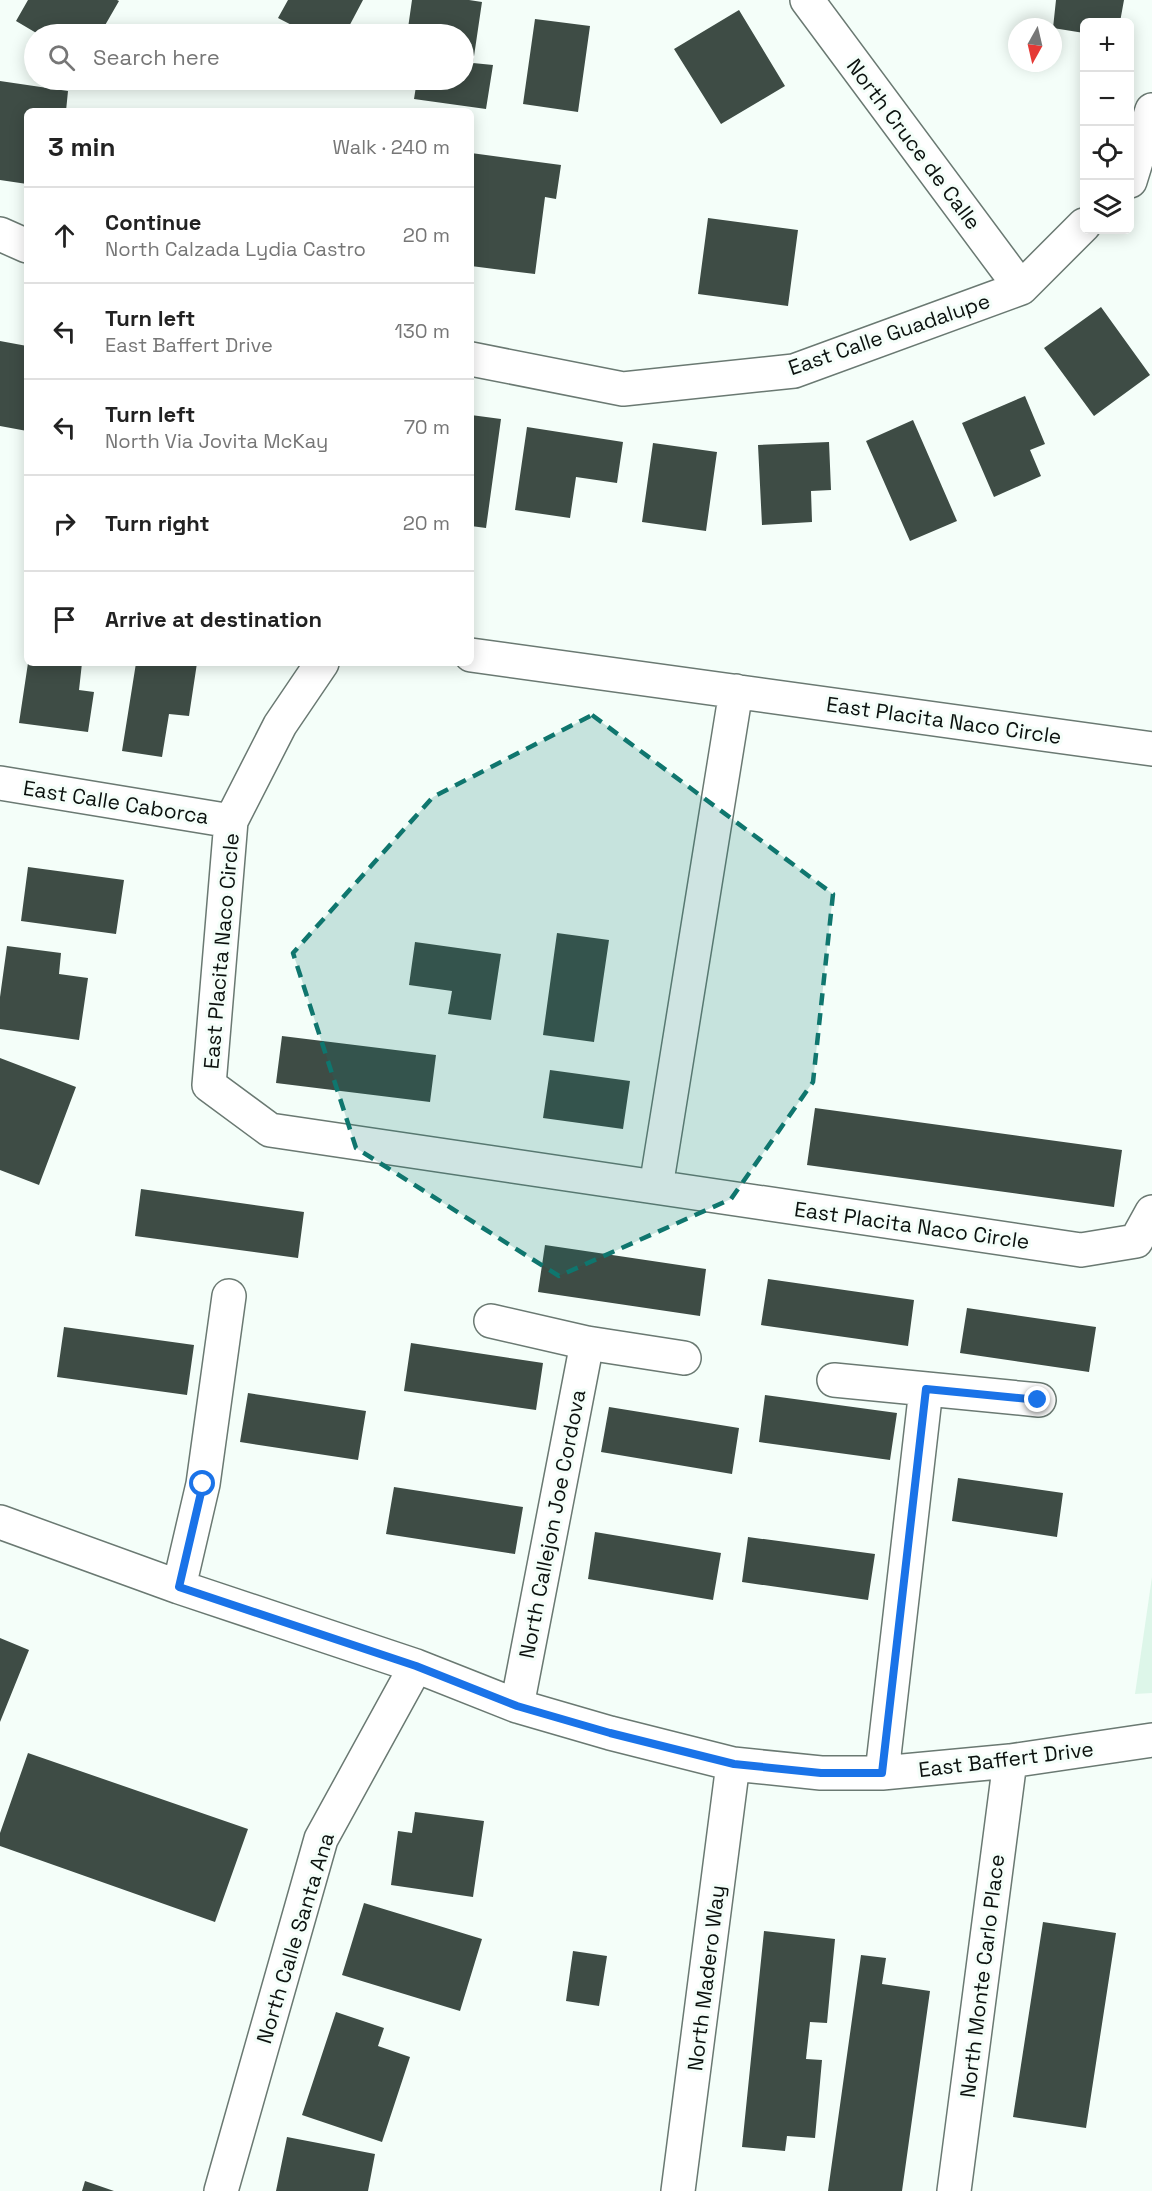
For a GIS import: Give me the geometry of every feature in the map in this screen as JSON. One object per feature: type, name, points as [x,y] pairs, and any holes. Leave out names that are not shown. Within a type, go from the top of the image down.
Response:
[{"type":"street","name":"North Cruce de Calle","points":[[807,0],[1020,288]]},
{"type":"street","points":[[1130,180],[1152,111]]},
{"type":"street","points":[[1020,288],[1080,229]]},
{"type":"street","points":[[0,234],[24,245]]},
{"type":"street","name":"East Calle Guadalupe","points":[[474,360],[623,389],[794,371],[1020,288]]},
{"type":"street","name":"East Placita Naco Circle","points":[[474,655],[1152,749]]},
{"type":"street","name":"East Placita Naco Circle","points":[[320,666],[280,725],[231,821],[209,1085],[270,1130],[1081,1250],[1136,1241],[1152,1212]]},
{"type":"street","points":[[656,1187],[736,691]]},
{"type":"street","name":"East Calle Caborca","points":[[0,783],[231,821]]},
{"type":"street","points":[[179,1587],[203,1484],[229,1296]]},
{"type":"street","points":[[491,1321],[587,1343],[684,1358]]},
{"type":"street","name":"North Callejon Joe Cordova","points":[[517,1706],[587,1343]]},
{"type":"street","points":[[834,1380],[1038,1400]]},
{"type":"street","points":[[882,1773],[926,1389]]},
{"type":"street","name":"East Baffert Drive","points":[[0,1522],[179,1587],[416,1666],[517,1706],[610,1733],[734,1764],[821,1773],[882,1773],[1010,1761],[1152,1740]]},
{"type":"street","name":"North Calle Santa Ana","points":[[220,2191],[321,1839],[416,1666]]},
{"type":"street","name":"North Monte Carlo Place","points":[[954,2191],[1010,1761]]},
{"type":"street","name":"North Madero Way","points":[[678,2191],[734,1764]]},
{"type":"highlighted area","points":[[592,715],[833,894],[813,1082],[731,1199],[559,1276],[356,1148],[293,953],[433,797]]},
{"type":"shaded area","points":[[1152,1577],[1152,1693],[1135,1694]]},
{"type":"building","points":[[28,0],[119,1],[106,24],[24,26],[16,21]]},
{"type":"building","points":[[288,0],[363,0],[350,24],[290,24],[278,18]]},
{"type":"building","points":[[412,0],[482,2],[474,56],[474,24],[409,24]]},
{"type":"building","points":[[1056,0],[1124,0],[1121,18],[1080,18],[1080,32],[1062,29],[1062,18],[1054,18]]},
{"type":"building","points":[[739,10],[785,86],[721,124],[674,49]]},
{"type":"building","points":[[535,19],[590,26],[578,112],[523,104]]},
{"type":"building","points":[[474,63],[493,65],[486,109],[414,99],[415,90],[474,90]]},
{"type":"building","points":[[0,81],[24,85],[24,90],[68,91],[66,108],[24,108],[24,184],[0,180]]},
{"type":"building","points":[[474,153],[561,165],[556,199],[545,197],[535,274],[474,266]]},
{"type":"building","points":[[708,218],[798,230],[788,306],[698,294]]},
{"type":"building","points":[[1101,307],[1150,375],[1094,416],[1044,348]]},
{"type":"building","points":[[0,341],[24,345],[24,430],[0,426]]},
{"type":"building","points":[[1025,396],[1045,444],[1030,450],[1041,476],[994,497],[962,423]]},
{"type":"building","points":[[474,415],[501,419],[486,528],[474,526]]},
{"type":"building","points":[[913,420],[957,521],[910,541],[866,441]]},
{"type":"building","points":[[527,427],[623,442],[617,483],[576,477],[570,518],[515,510]]},
{"type":"building","points":[[829,442],[831,490],[811,491],[812,522],[762,525],[758,445]]},
{"type":"building","points":[[653,443],[717,452],[706,531],[642,522]]},
{"type":"building","points":[[28,666],[82,666],[79,690],[94,692],[88,732],[19,723]]},
{"type":"building","points":[[136,666],[197,666],[189,716],[169,714],[162,757],[122,751]]},
{"type":"building","points":[[28,867],[124,880],[116,934],[21,921]]},
{"type":"building","points":[[557,933],[609,940],[594,1042],[543,1035]]},
{"type":"building","points":[[415,942],[501,954],[491,1020],[448,1014],[452,991],[409,985]]},
{"type":"building","points":[[7,946],[61,953],[59,974],[88,978],[79,1040],[0,1029],[0,997]]},
{"type":"building","points":[[282,1036],[436,1055],[430,1102],[276,1083]]},
{"type":"building","points":[[0,1058],[76,1087],[39,1185],[0,1170]]},
{"type":"building","points":[[550,1070],[630,1081],[623,1129],[543,1118]]},
{"type":"building","points":[[815,1108],[1122,1150],[1114,1207],[807,1165]]},
{"type":"building","points":[[141,1189],[304,1212],[298,1258],[135,1236]]},
{"type":"building","points":[[545,1245],[706,1269],[700,1316],[538,1292]]},
{"type":"building","points":[[768,1279],[914,1300],[908,1346],[761,1325]]},
{"type":"building","points":[[967,1308],[1096,1327],[1089,1372],[960,1353]]},
{"type":"building","points":[[64,1327],[194,1345],[187,1395],[57,1377]]},
{"type":"building","points":[[411,1343],[543,1363],[536,1410],[404,1391]]},
{"type":"building","points":[[248,1393],[366,1411],[358,1460],[240,1442]]},
{"type":"building","points":[[765,1395],[897,1413],[890,1460],[759,1442]]},
{"type":"building","points":[[609,1407],[739,1428],[732,1474],[601,1452]]},
{"type":"building","points":[[958,1478],[1063,1493],[1057,1537],[952,1521]]},
{"type":"building","points":[[394,1487],[523,1507],[515,1554],[386,1534]]},
{"type":"building","points":[[595,1532],[721,1553],[713,1600],[588,1579]]},
{"type":"building","points":[[748,1537],[875,1554],[868,1600],[742,1582]]},
{"type":"building","points":[[0,1638],[29,1650],[0,1722]]},
{"type":"building","points":[[28,1753],[248,1829],[215,1922],[0,1846],[0,1833]]},
{"type":"building","points":[[415,1812],[484,1821],[473,1897],[391,1885],[398,1831],[412,1833]]},
{"type":"building","points":[[364,1903],[482,1939],[460,2011],[342,1975]]},
{"type":"building","points":[[1043,1922],[1116,1933],[1086,2128],[1013,2117]]},
{"type":"building","points":[[764,1931],[835,1939],[827,2023],[810,2022],[806,2059],[822,2060],[815,2138],[787,2136],[785,2151],[742,2147]]},
{"type":"building","points":[[573,1951],[607,1956],[599,2006],[566,2001]]},
{"type":"building","points":[[861,1955],[886,1958],[882,1984],[930,1991],[902,2191],[828,2191]]},
{"type":"building","points":[[336,2012],[384,2028],[378,2046],[410,2057],[382,2142],[302,2115]]},
{"type":"building","points":[[287,2137],[375,2154],[368,2191],[276,2191]]},
{"type":"building","points":[[85,2181],[114,2191],[82,2191]]},
{"type":"route","points":[[203,1484],[179,1587],[416,1666],[517,1706],[610,1733],[734,1764],[821,1773],[882,1773],[926,1389],[1038,1400]]}]
